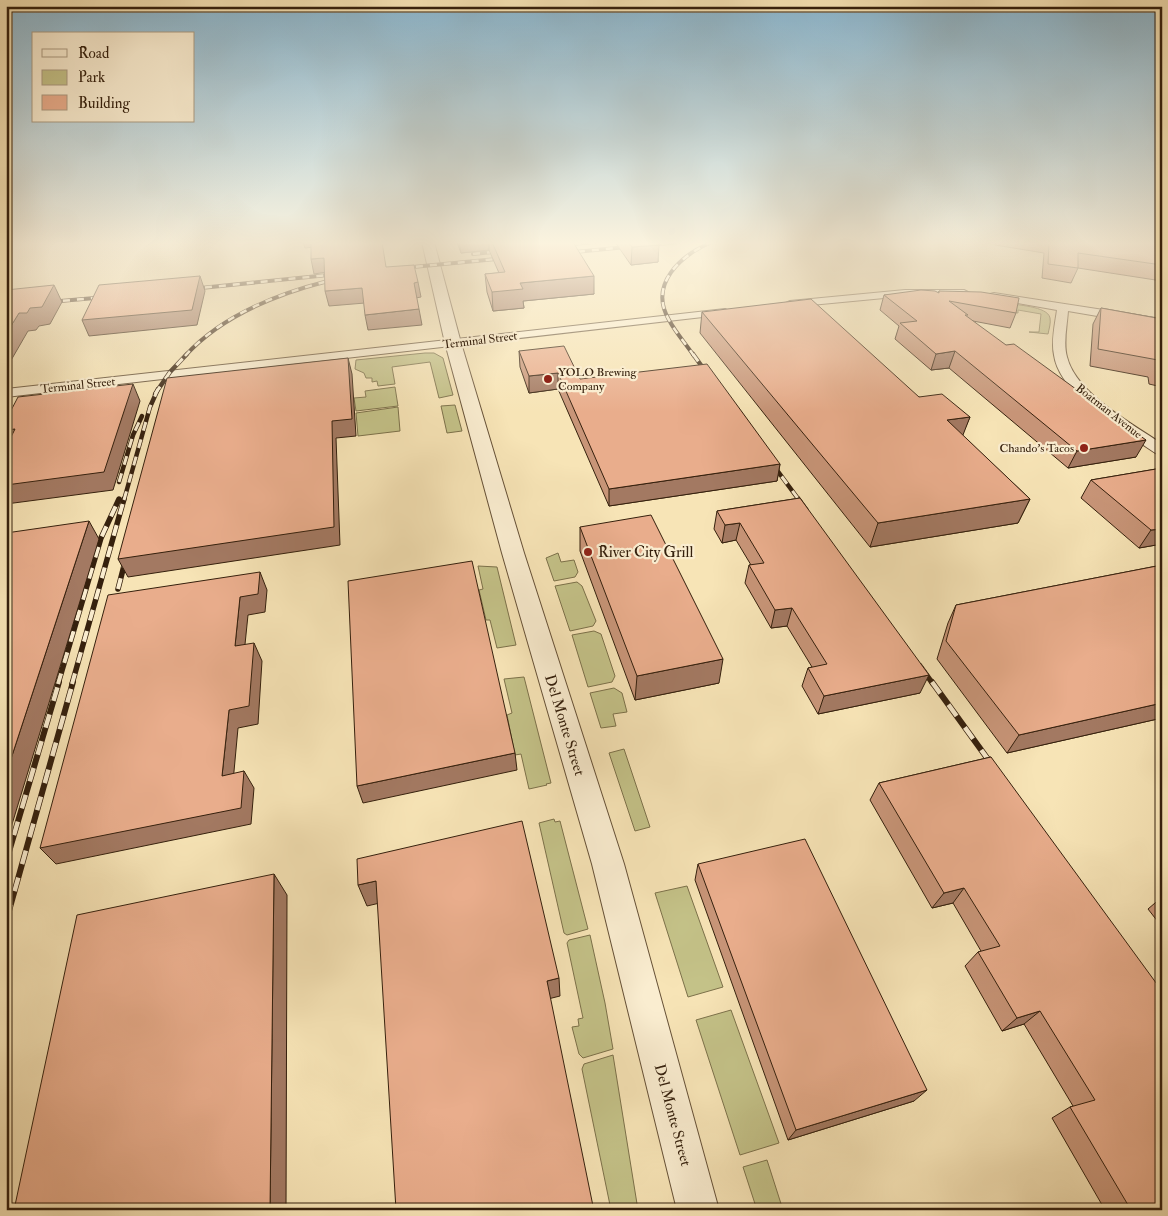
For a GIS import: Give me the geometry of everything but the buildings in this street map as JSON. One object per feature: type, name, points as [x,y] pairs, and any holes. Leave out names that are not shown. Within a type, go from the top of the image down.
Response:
[{"type":"street","name":"Del Monte Street","points":[[442,299],[513,552],[608,864],[698,1210]]},
{"type":"street","points":[[777,306],[848,299]]},
{"type":"street","points":[[1014,299],[1162,323]]},
{"type":"street","name":"Boatman Avenue","points":[[1063,306],[1060,356],[1063,370],[1078,390],[1162,450]]},
{"type":"street","name":"Terminal Street","points":[[6,393],[737,310]]},
{"type":"green space","points":[[1005,303],[1023,305],[1044,311],[1050,318],[1048,334],[1029,332],[1039,332],[1041,314],[1018,310],[1018,313],[1004,311]]},
{"type":"green space","points":[[434,353],[443,358],[453,395],[439,398],[430,362],[392,367],[395,384],[378,386],[377,381],[372,382],[372,378],[366,378],[364,373],[355,369],[356,360]]},
{"type":"green space","points":[[395,387],[398,406],[356,411],[354,398],[366,397],[365,391]]},
{"type":"green space","points":[[455,405],[462,431],[447,433],[441,406]]},
{"type":"green space","points":[[398,407],[400,431],[358,436],[356,413]]},
{"type":"green space","points":[[558,553],[561,562],[574,560],[578,572],[575,577],[554,581],[546,558]]},
{"type":"green space","points":[[478,566],[497,567],[516,645],[497,648],[490,620],[486,620],[479,590],[483,589]]},
{"type":"green space","points":[[577,582],[582,586],[596,621],[593,626],[570,631],[555,586]]},
{"type":"green space","points":[[594,631],[601,634],[615,676],[612,682],[588,687],[572,635]]},
{"type":"green space","points":[[524,677],[551,783],[529,789],[521,754],[515,755],[507,715],[512,713],[504,679]]},
{"type":"green space","points":[[614,688],[622,693],[627,712],[613,714],[616,726],[601,728],[590,693]]},
{"type":"green space","points":[[624,749],[650,827],[635,831],[609,753]]},
{"type":"green space","points":[[554,819],[555,822],[560,821],[588,929],[567,935],[564,933],[539,823]]},
{"type":"green space","points":[[687,886],[723,987],[688,997],[655,893]]},
{"type":"green space","points":[[590,935],[613,1049],[583,1058],[579,1054],[572,1027],[579,1026],[578,1019],[583,1018],[567,943],[569,940]]},
{"type":"green space","points":[[731,1010],[779,1143],[740,1155],[696,1020]]},
{"type":"green space","points":[[613,1055],[638,1210],[611,1210],[582,1069],[584,1064]]},
{"type":"green space","points":[[767,1160],[783,1210],[757,1210],[743,1167]]},
{"type":"railway","points":[[49,302],[86,299]]},
{"type":"railway","points":[[186,355],[216,329],[251,308],[273,299]]},
{"type":"railway","points":[[663,299],[669,320],[694,356]]},
{"type":"railway","points":[[693,354],[708,375]]},
{"type":"railway","points":[[157,391],[170,372],[186,355]]},
{"type":"railway","points":[[124,500],[150,407],[157,391]]},
{"type":"railway","points":[[119,482],[133,435],[142,416]]},
{"type":"railway","points":[[771,462],[799,500]]},
{"type":"railway","points":[[58,684],[101,538],[119,499]]},
{"type":"railway","points":[[72,684],[124,499]]},
{"type":"railway","points":[[798,499],[806,510]]},
{"type":"railway","points":[[118,589],[127,554]]},
{"type":"railway","points":[[920,666],[933,684]]},
{"type":"railway","points":[[6,862],[59,682]]},
{"type":"railway","points":[[7,918],[73,682]]},
{"type":"railway","points":[[932,682],[995,769]]},
{"type":"place","name":"YOLO Brewing Company","points":[[548,379]]},
{"type":"place","name":"Chando's Tacos","points":[[1084,448]]},
{"type":"place","name":"River City Grill","points":[[588,552]]}]
